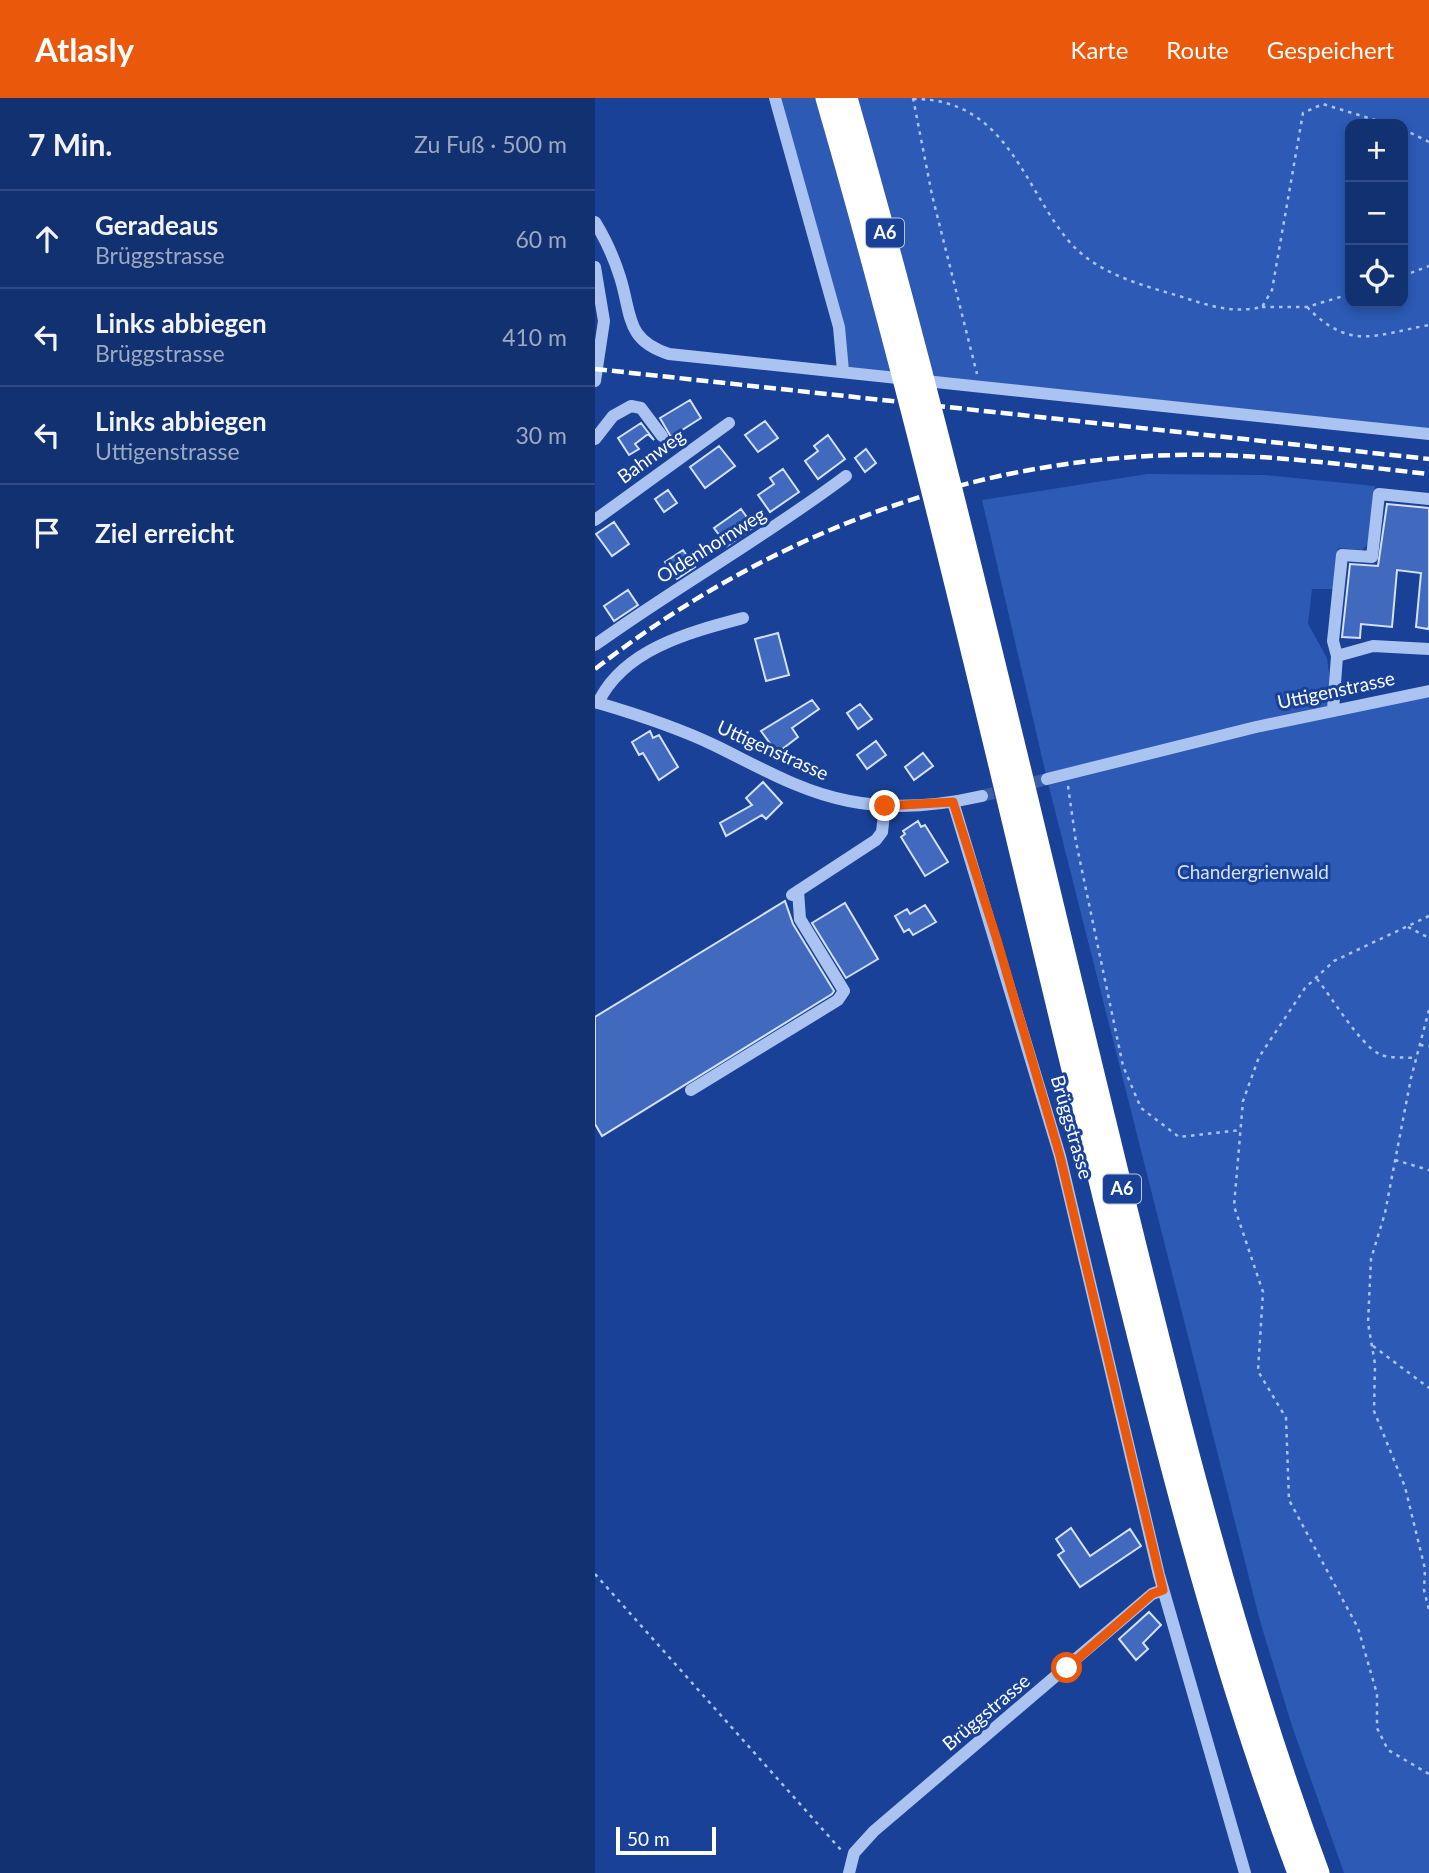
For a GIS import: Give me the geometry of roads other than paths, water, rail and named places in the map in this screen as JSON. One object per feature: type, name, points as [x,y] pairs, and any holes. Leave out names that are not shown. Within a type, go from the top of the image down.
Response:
[{"type":"highway","name":"A6","points":[[826,98],[912,414],[937,474],[944,500],[1187,1449],[1251,1676],[1319,1873]]},
{"type":"highway","name":"A6","points":[[847,98],[933,417],[937,474]]},
{"type":"highway","name":"A6","points":[[944,500],[1167,1451],[1232,1682],[1298,1873]]},
{"type":"street","points":[[775,98],[839,327],[843,370]]},
{"type":"street","points":[[595,222],[612,255],[633,328],[652,349],[669,354],[843,370],[1429,434]]},
{"type":"street","points":[[595,267],[602,296],[604,321],[595,381]]},
{"type":"street","points":[[595,439],[613,416],[631,406],[641,408],[662,436]]},
{"type":"street","name":"Bahnweg","points":[[595,520],[729,424]]},
{"type":"street","name":"Oldenhornweg","points":[[595,645],[676,589],[771,531],[846,476]]},
{"type":"street","points":[[1333,710],[1337,656],[1333,641],[1342,555],[1372,557],[1379,494],[1429,499]]},
{"type":"street","points":[[596,702],[621,673],[661,645],[743,618]]},
{"type":"street","points":[[1337,656],[1373,646],[1429,649]]},
{"type":"street","name":"Uttigenstrasse","points":[[1047,779],[1333,710],[1429,691]]},
{"type":"street","name":"Uttigenstrasse","points":[[596,702],[682,731],[815,792],[885,806],[953,802],[982,796]]},
{"type":"street","name":"Brüggstrasse","points":[[953,802],[997,940],[1067,1180],[1163,1590],[1245,1873]]},
{"type":"street","points":[[691,1090],[838,1000],[843,991],[800,919],[794,894],[876,840],[882,832],[885,806]]},
{"type":"street","name":"Brüggstrasse","points":[[850,1867],[858,1848],[874,1831],[1152,1594],[1163,1590]]},
{"type":"tunnel","points":[[982,796],[1047,779]]},
{"type":"railway","points":[[595,369],[1429,459]]},
{"type":"railway","points":[[595,669],[660,622],[727,581],[796,545],[868,515],[942,490],[1018,472],[1096,460],[1208,455],[1303,460],[1429,474]]},
{"type":"park label","name":"Chandergrienwald","points":[[1253,872]]}]
